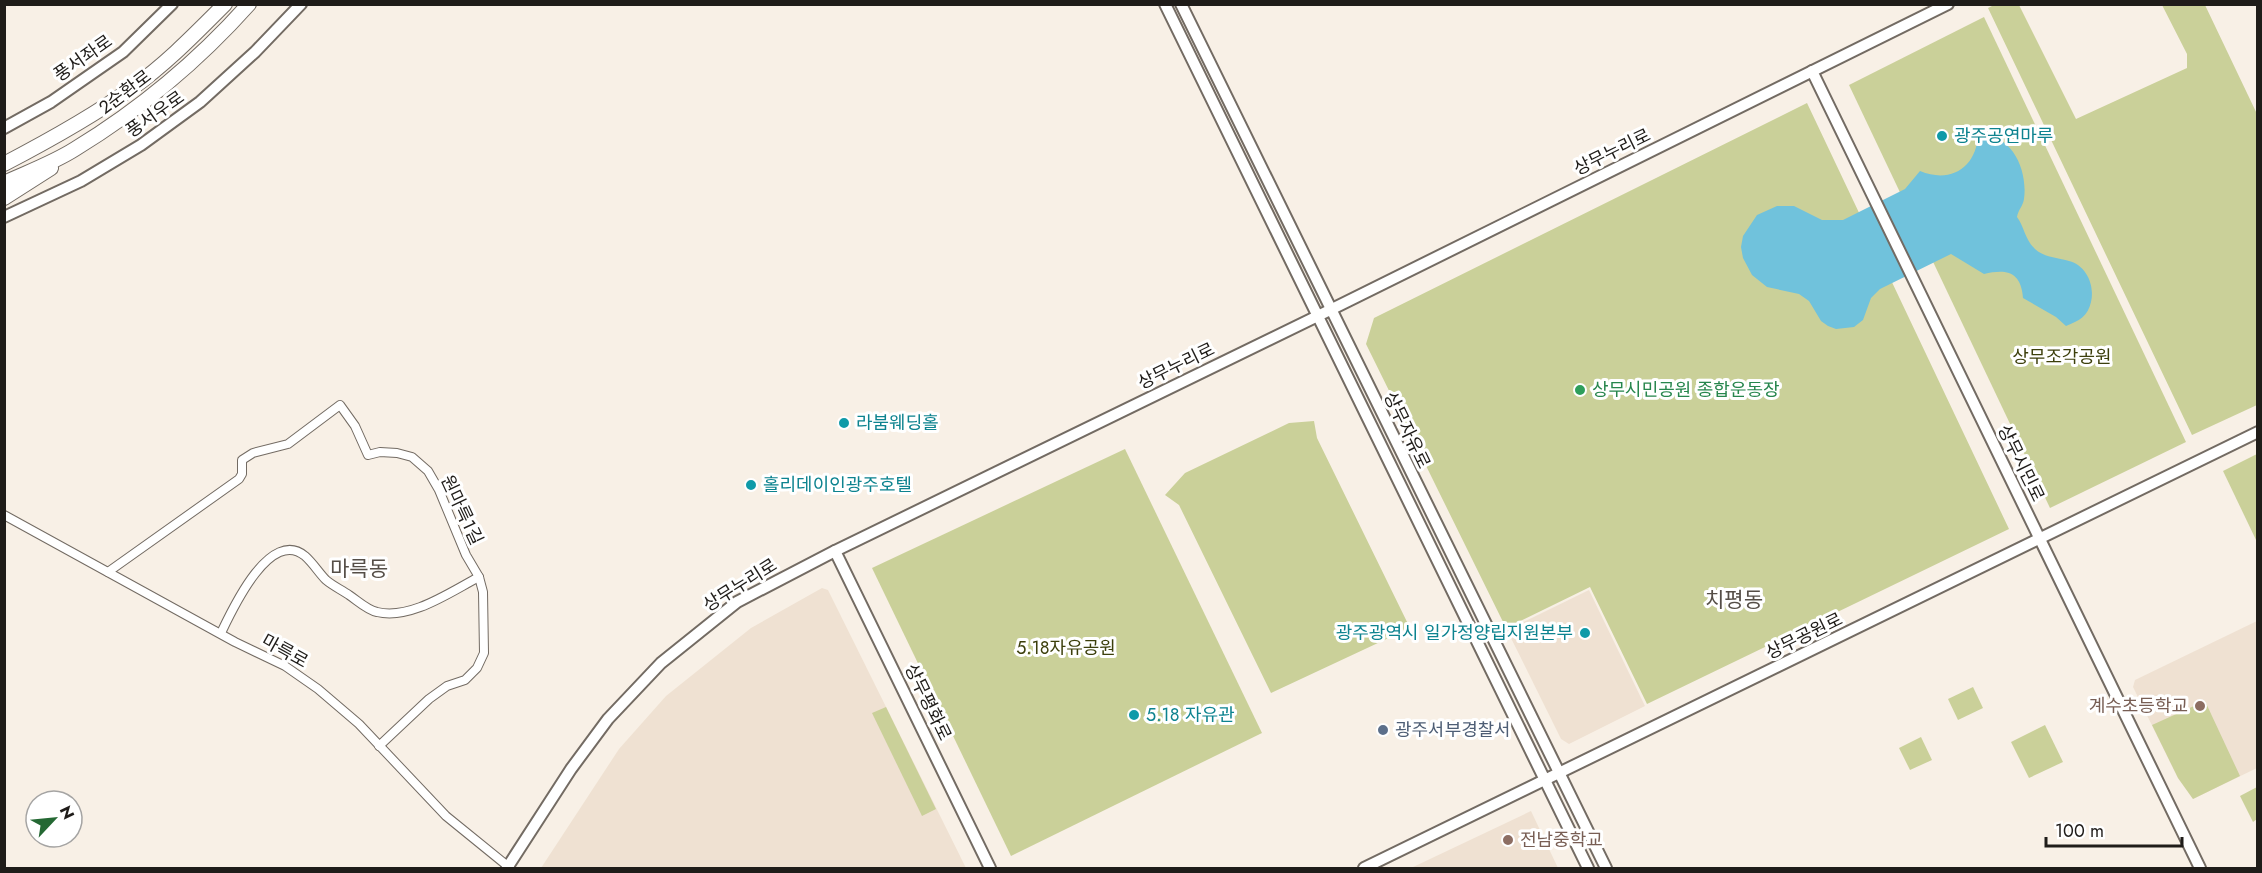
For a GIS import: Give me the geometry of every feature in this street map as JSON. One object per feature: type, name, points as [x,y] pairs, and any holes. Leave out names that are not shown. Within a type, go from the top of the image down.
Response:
[{"type":"highway","name":"2순환로","points":[[4,164],[48,141],[132,88],[181,48],[225,4]]},
{"type":"highway","name":"2순환로","points":[[4,183],[73,151],[107,128],[192,62],[249,4]]},
{"type":"highway","points":[[4,155],[48,141]]},
{"type":"highway","points":[[4,198],[39,177],[73,151]]},
{"type":"street","name":"풍서좌로","points":[[4,128],[51,102],[123,52],[172,4]]},
{"type":"street","name":"풍서우로","points":[[4,218],[81,180],[141,145],[200,102],[255,52],[301,4]]},
{"type":"street","name":"상무자유로","points":[[1165,4],[1588,868]]},
{"type":"street","name":"상무자유로","points":[[1181,4],[1606,868]]},
{"type":"street","name":"상무누리로","points":[[508,868],[571,769],[608,719],[653,671],[701,629],[737,602],[835,551],[1330,310],[1948,4]]},
{"type":"street","name":"상무시민로","points":[[1812,71],[2200,868]]},
{"type":"street","name":"원마륵1길","points":[[108,572],[239,479],[242,474],[242,460],[253,453],[288,444],[340,405],[355,426],[368,454],[397,453],[412,457],[428,471],[439,490],[466,555],[479,577],[483,592],[484,653],[477,668],[465,680],[447,686],[429,699],[380,746]]},
{"type":"street","name":"상무공원로","points":[[1364,868],[2258,432]]},
{"type":"street","name":"마륵로","points":[[4,515],[285,666],[318,689],[359,724],[446,816],[508,868]]},
{"type":"street","points":[[221,633],[243,590],[267,560],[281,551],[288,550],[304,555],[327,581],[376,612],[395,613],[414,609],[479,577]]},
{"type":"street","name":"상무평화로","points":[[835,551],[990,868]]},
{"type":"shaded area","points":[[822,588],[828,590],[966,868],[541,868],[619,749],[666,696],[751,628]]},
{"type":"shaded area","name":"광주광역시 일가정양립지원본부","points":[[1589,590],[1645,706],[1569,744],[1561,739],[1507,630]]},
{"type":"shaded area","name":"계수초등학교","points":[[2257,621],[2257,768],[2193,799],[2178,778],[2133,687],[2135,680]]},
{"type":"shaded area","name":"전남중학교","points":[[1531,811],[1558,868],[1411,868]]},
{"type":"green space","points":[[1994,5],[2019,5],[2076,119],[2187,68],[2187,54],[2162,5],[2205,5],[2257,114],[2257,405],[2192,435],[1988,8]]},
{"type":"green space","name":"상무조각공원","points":[[1984,17],[2186,442],[2050,508],[1849,85]]},
{"type":"green space","points":[[1807,103],[2009,529],[1647,704],[1590,587],[1506,628],[1366,344],[1374,318]]},
{"type":"green space","points":[[1314,421],[1317,438],[1410,628],[1271,693],[1179,505],[1165,495],[1185,473],[1289,423]]},
{"type":"green space","name":"5.18자유공원","points":[[1125,449],[1262,733],[1011,856],[872,568]]},
{"type":"green space","points":[[2257,454],[2257,542],[2223,471]]},
{"type":"green space","points":[[1973,687],[1983,708],[1958,720],[1948,699]]},
{"type":"green space","points":[[2205,701],[2240,776],[2193,799],[2178,778],[2152,725]]},
{"type":"green space","points":[[886,707],[936,809],[922,816],[872,713]]},
{"type":"green space","points":[[2045,725],[2063,762],[2029,778],[2011,742]]},
{"type":"green space","points":[[1921,737],[1932,760],[1910,770],[1899,748]]},
{"type":"green space","points":[[2257,787],[2257,819],[2253,822],[2240,796]]},
{"type":"water","points":[[1978,134],[1990,135],[2009,146],[2020,165],[2025,188],[2023,204],[2017,217],[2035,249],[2051,257],[2075,263],[2088,277],[2092,289],[2091,302],[2088,311],[2079,320],[2066,326],[2056,317],[2023,298],[2022,289],[2016,277],[2005,272],[1984,274],[1951,254],[1880,289],[1871,298],[1863,320],[1854,327],[1836,329],[1821,321],[1809,301],[1799,294],[1767,287],[1752,275],[1743,258],[1741,247],[1743,236],[1757,215],[1777,206],[1794,206],[1822,220],[1843,220],[1905,189],[1920,171],[1942,175],[1960,170],[1973,156]]},
{"type":"place","name":"광주공연마루","points":[[1942,136]]},
{"type":"place","name":"상무시민공원 종합운동장","points":[[1580,390]]},
{"type":"place","name":"라붐웨딩홀","points":[[844,423]]},
{"type":"place","name":"홀리데이인광주호텔","points":[[751,485]]},
{"type":"place","name":"광주광역시 일가정양립지원본부","points":[[1585,633]]},
{"type":"place","name":"계수초등학교","points":[[2200,706]]},
{"type":"place","name":"5.18 자유관","points":[[1134,715]]},
{"type":"place","name":"광주서부경찰서","points":[[1383,730]]},
{"type":"place","name":"전남중학교","points":[[1508,840]]},
{"type":"district","name":"마륵동","points":[[359,569]]},
{"type":"district","name":"치평동","points":[[1734,600]]}]
